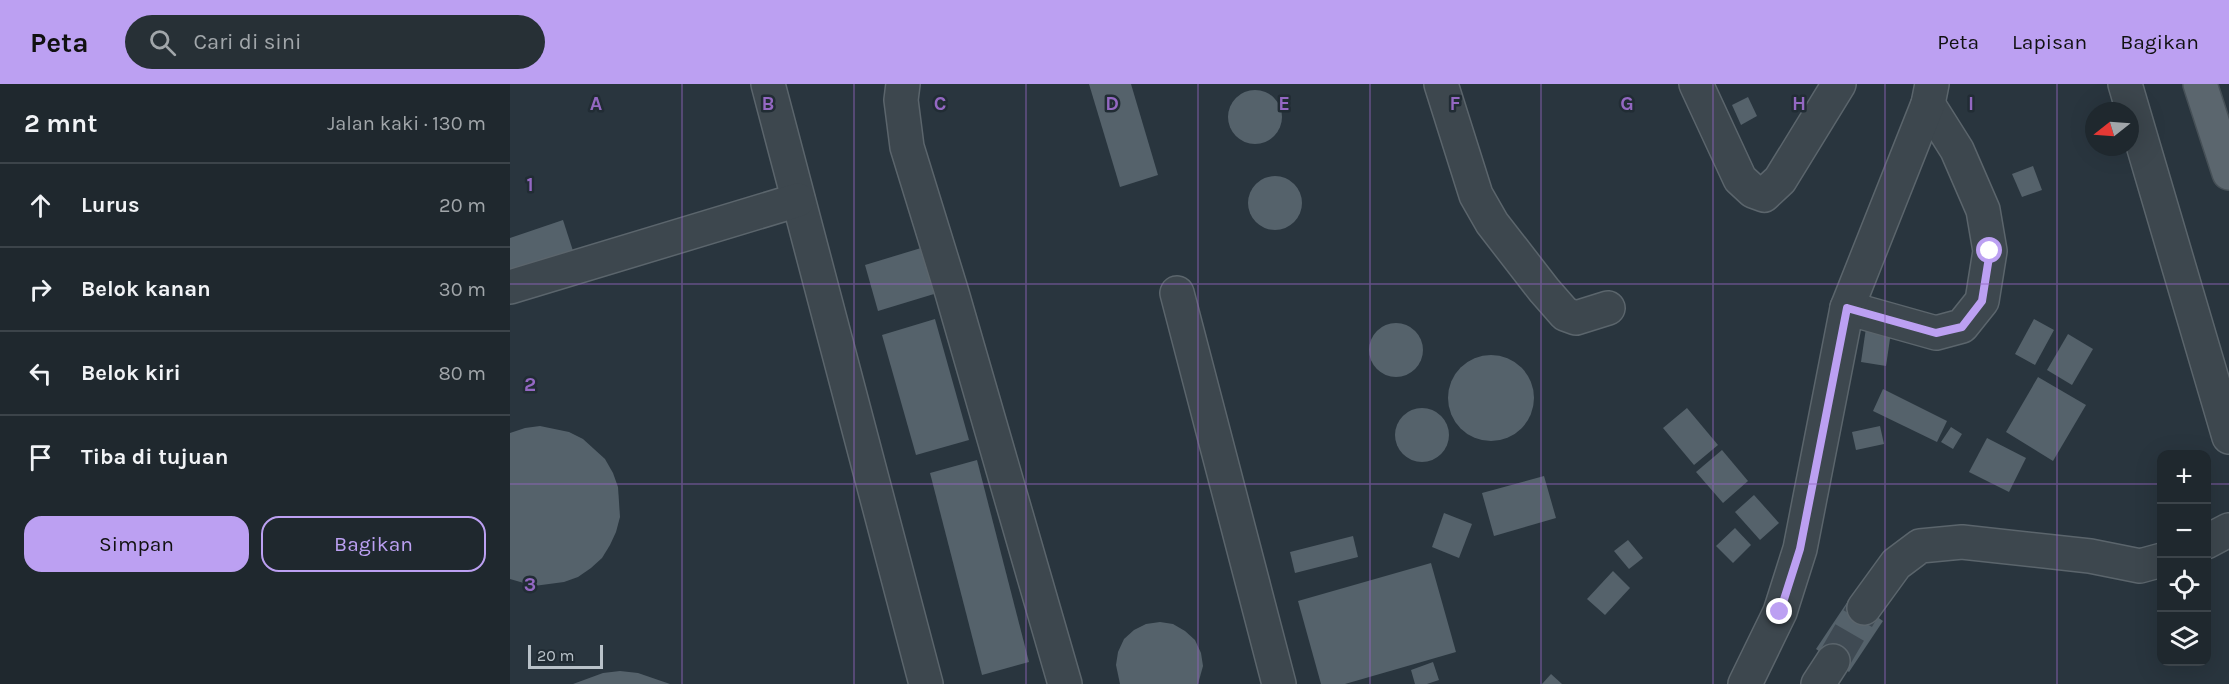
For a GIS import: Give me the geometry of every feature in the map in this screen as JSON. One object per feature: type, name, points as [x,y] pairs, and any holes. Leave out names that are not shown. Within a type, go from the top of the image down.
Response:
[{"type":"main road","points":[[2200,84],[2229,173]]},
{"type":"lane","points":[[768,84],[926,684]]},
{"type":"lane","points":[[903,84],[901,100],[907,147],[1065,684]]},
{"type":"lane","points":[[1441,84],[1476,195],[1492,224],[1565,314],[1576,318],[1608,308]]},
{"type":"lane","points":[[1696,84],[1740,179],[1753,191],[1764,195],[1780,180],[1839,84]]},
{"type":"lane","points":[[2125,84],[2229,437]]},
{"type":"lane","points":[[1745,684],[1780,612],[1800,549],[1847,308],[1930,94]]},
{"type":"lane","points":[[1847,308],[1936,333],[1962,327],[1982,301],[1990,251],[1983,210],[1958,150],[1930,94]]},
{"type":"lane","points":[[510,287],[798,200]]},
{"type":"lane","points":[[1177,293],[1279,684]]},
{"type":"lane","points":[[2211,539],[2229,530]]},
{"type":"lane","points":[[1864,608],[1896,564],[1920,546],[1962,542],[2091,556],[2140,566],[2157,561]]},
{"type":"building","points":[[1089,84],[1131,84],[1158,175],[1120,187]]},
{"type":"building","points":[[1250,90],[1260,90],[1270,94],[1278,102],[1282,117],[1278,132],[1270,140],[1260,144],[1250,144],[1240,140],[1232,132],[1228,122],[1228,112],[1232,102],[1240,94]]},
{"type":"building","points":[[1748,97],[1757,116],[1741,125],[1732,105]]},
{"type":"building","points":[[2033,166],[2042,190],[2022,197],[2012,174]]},
{"type":"building","points":[[1270,176],[1280,176],[1290,180],[1298,188],[1302,203],[1298,218],[1290,226],[1280,230],[1270,230],[1260,226],[1252,218],[1248,208],[1248,198],[1252,188],[1260,180]]},
{"type":"building","points":[[563,220],[574,254],[510,276],[510,238]]},
{"type":"building","points":[[921,248],[934,294],[878,311],[865,265]]},
{"type":"building","points":[[935,319],[969,440],[916,455],[882,335]]},
{"type":"building","points":[[2034,319],[2054,330],[2035,365],[2015,354]]},
{"type":"building","points":[[1391,323],[1401,323],[1411,327],[1419,335],[1423,350],[1419,365],[1411,373],[1401,377],[1391,377],[1381,373],[1373,365],[1369,355],[1369,345],[1373,335],[1381,327]]},
{"type":"building","points":[[1866,328],[1891,332],[1886,366],[1861,362]]},
{"type":"building","points":[[2068,334],[2093,349],[2072,385],[2047,370]]},
{"type":"building","points":[[1483,355],[1499,355],[1522,367],[1531,381],[1534,398],[1531,415],[1522,429],[1499,441],[1483,441],[1467,434],[1455,422],[1448,406],[1448,390],[1455,374],[1467,362]]},
{"type":"building","points":[[2038,377],[2086,405],[2053,461],[2006,432]]},
{"type":"building","points":[[1883,389],[1947,421],[1937,442],[1873,411]]},
{"type":"building","points":[[1417,408],[1427,408],[1437,412],[1445,420],[1449,435],[1445,450],[1437,458],[1427,462],[1417,462],[1407,458],[1399,450],[1395,440],[1395,430],[1399,420],[1407,412]]},
{"type":"building","points":[[1687,408],[1718,445],[1694,465],[1663,428]]},
{"type":"building","points":[[540,426],[569,432],[583,439],[605,459],[618,487],[620,517],[610,545],[602,558],[591,568],[578,577],[564,582],[534,586],[510,579],[510,433]]},
{"type":"building","points":[[1880,426],[1884,444],[1856,450],[1852,432]]},
{"type":"building","points":[[1951,427],[1962,434],[1953,449],[1941,442]]},
{"type":"building","points":[[1987,438],[2026,458],[2009,492],[1969,472]]},
{"type":"building","points":[[1722,450],[1748,481],[1723,503],[1696,472]]},
{"type":"building","points":[[977,460],[1029,662],[982,675],[930,473]]},
{"type":"building","points":[[1544,476],[1556,518],[1494,536],[1482,493]]},
{"type":"building","points":[[1754,495],[1779,523],[1760,540],[1735,512]]},
{"type":"building","points":[[1444,513],[1472,524],[1459,558],[1432,547]]},
{"type":"building","points":[[1735,528],[1751,545],[1733,563],[1716,546]]},
{"type":"building","points":[[1353,536],[1358,557],[1295,573],[1290,552]]},
{"type":"building","points":[[1628,540],[1643,558],[1629,569],[1614,551]]},
{"type":"building","points":[[1431,563],[1456,652],[1345,684],[1321,684],[1298,601]]},
{"type":"building","points":[[1613,571],[1630,588],[1605,615],[1587,599]]},
{"type":"building","points":[[1850,598],[1883,621],[1849,672],[1816,649]]},
{"type":"building","points":[[1160,622],[1173,624],[1195,640],[1201,653],[1203,666],[1198,684],[1120,684],[1116,665],[1118,652],[1124,639],[1134,630],[1146,624]]},
{"type":"building","points":[[1433,662],[1439,680],[1427,684],[1415,684],[1411,670]]},
{"type":"building","points":[[620,671],[638,673],[670,684],[573,684],[603,673]]},
{"type":"building","points":[[1551,674],[1562,684],[1542,684]]},
{"type":"tunnel","points":[[1833,661],[1864,608]]},
{"type":"route","points":[[1780,612],[1800,549],[1847,308],[1936,333],[1962,327],[1982,301],[1990,251]]}]
